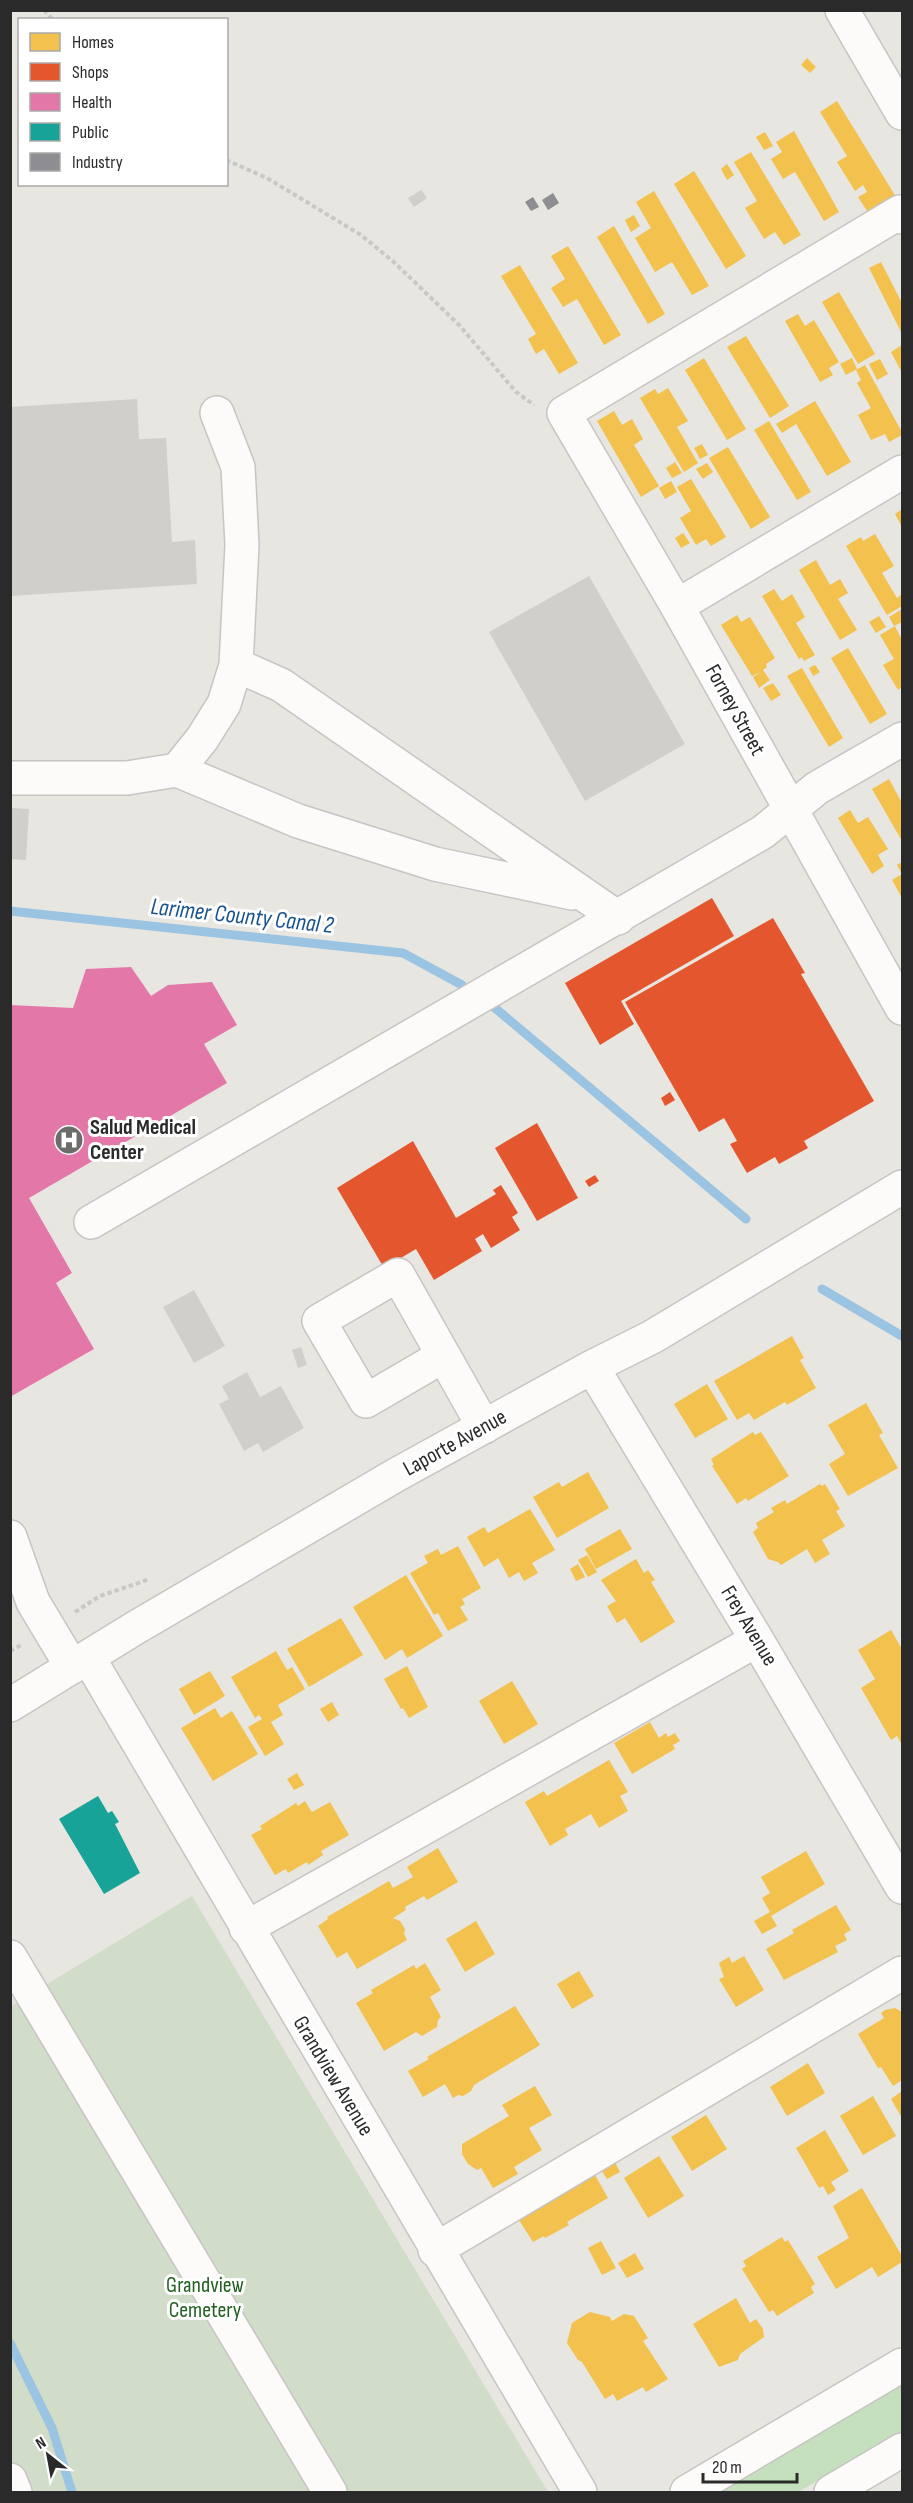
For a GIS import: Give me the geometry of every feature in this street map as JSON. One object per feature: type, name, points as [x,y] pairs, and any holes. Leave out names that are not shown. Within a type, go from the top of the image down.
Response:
[{"type":"street","points":[[842,10],[903,113]]},
{"type":"street","points":[[564,413],[901,214]]},
{"type":"street","points":[[177,770],[202,739],[224,705],[236,665],[242,546],[238,467],[217,413]]},
{"type":"street","name":"Forney Street","points":[[564,413],[791,810],[892,964],[903,1008]]},
{"type":"street","points":[[676,606],[903,472]]},
{"type":"street","points":[[236,665],[281,685],[618,918]]},
{"type":"street","points":[[92,1222],[763,832],[817,788],[903,739]]},
{"type":"street","points":[[10,778],[127,778],[177,770],[298,822],[435,864],[586,896]]},
{"type":"street","name":"Laporte Avenue","points":[[10,1705],[396,1475],[592,1367],[652,1338],[903,1187]]},
{"type":"street","points":[[443,1356],[366,1401],[319,1321],[398,1275],[483,1427]]},
{"type":"street","name":"Frey Avenue","points":[[592,1367],[903,1887]]},
{"type":"street","name":"Grandview Avenue","points":[[10,1537],[33,1602],[80,1662],[246,1928],[580,2493]]},
{"type":"street","points":[[246,1928],[757,1640]]},
{"type":"street","points":[[10,1957],[330,2493]]},
{"type":"street","points":[[435,2250],[903,1973]]},
{"type":"street","points":[[687,2493],[903,2365]]},
{"type":"street","points":[[831,2493],[903,2450]]},
{"type":"street","points":[[10,2480],[15,2493]]},
{"type":"path","points":[[228,161],[267,178],[361,235],[396,263],[460,326],[516,392],[534,405],[564,413]]},
{"type":"green space","name":"Grandview Cemetery","points":[[192,1896],[548,2492],[11,2492],[11,2006]]},
{"type":"green space","points":[[902,2383],[902,2432],[798,2492],[719,2492]]},
{"type":"building: Homes","points":[[807,58],[816,67],[810,73],[801,65]]},
{"type":"building: Homes","points":[[837,101],[896,197],[869,214],[858,197],[867,192],[863,185],[855,191],[837,162],[847,156],[820,112]]},
{"type":"building: Homes","points":[[794,131],[839,212],[824,221],[795,172],[783,179],[771,159],[782,152],[776,142]]},
{"type":"building: Homes","points":[[765,132],[773,146],[764,150],[756,137]]},
{"type":"building: Homes","points":[[751,152],[801,235],[784,245],[775,232],[764,239],[745,208],[757,201],[734,162]]},
{"type":"building: Homes","points":[[727,164],[734,175],[727,180],[721,169]]},
{"type":"building: Homes","points":[[694,171],[746,256],[726,269],[674,184]]},
{"type":"building: Homes","points":[[654,191],[709,286],[692,295],[672,262],[655,272],[635,238],[651,228],[636,202]]},
{"type":"building: Homes","points":[[634,215],[640,226],[631,232],[625,220]]},
{"type":"building: Homes","points":[[614,226],[665,314],[648,324],[597,237]]},
{"type":"building: Homes","points":[[568,246],[621,335],[604,345],[577,299],[563,307],[551,288],[565,279],[551,256]]},
{"type":"building: Homes","points":[[881,262],[902,303],[902,334],[869,268]]},
{"type":"building: Homes","points":[[520,265],[578,363],[559,374],[544,349],[536,354],[528,339],[536,334],[501,276]]},
{"type":"building: Homes","points":[[839,292],[875,354],[858,364],[822,302]]},
{"type":"building: Homes","points":[[798,314],[805,326],[814,320],[839,362],[829,368],[833,375],[820,382],[785,321]]},
{"type":"building: Homes","points":[[746,336],[789,406],[770,418],[727,347]]},
{"type":"building: Homes","points":[[902,345],[902,373],[891,352]]},
{"type":"building: Homes","points":[[704,358],[746,429],[727,440],[685,370]]},
{"type":"building: Homes","points":[[852,358],[857,369],[846,375],[840,364]]},
{"type":"building: Homes","points":[[880,359],[888,374],[877,380],[869,364]]},
{"type":"building: Homes","points":[[865,365],[902,432],[902,435],[889,442],[885,434],[871,440],[858,415],[871,408],[857,383],[861,380],[856,370]]},
{"type":"building: Homes","points":[[668,388],[688,421],[677,427],[698,463],[684,472],[640,398],[655,389],[658,394]]},
{"type":"building: Homes","points":[[815,401],[851,462],[827,476],[796,424],[782,433],[776,424]]},
{"type":"building: Homes","points":[[614,411],[622,425],[632,419],[643,439],[634,445],[659,486],[641,497],[597,421]]},
{"type":"building: Homes","points":[[769,421],[811,492],[797,500],[754,430]]},
{"type":"building: Homes","points":[[702,444],[708,455],[700,459],[694,448]]},
{"type":"building: Homes","points":[[728,447],[770,517],[751,529],[709,458]]},
{"type":"building: Homes","points":[[675,462],[682,473],[672,478],[666,468]]},
{"type":"building: Homes","points":[[707,463],[713,472],[703,479],[696,469]]},
{"type":"building: Homes","points":[[691,479],[726,537],[711,546],[706,539],[696,545],[680,518],[691,511],[677,487]]},
{"type":"building: Homes","points":[[671,481],[677,492],[665,499],[659,488]]},
{"type":"building: Homes","points":[[902,509],[902,527],[895,514]]},
{"type":"building: Homes","points":[[683,533],[690,543],[681,548],[675,538]]},
{"type":"building: Homes","points":[[875,534],[894,566],[882,573],[897,598],[902,594],[902,606],[887,615],[846,546],[861,537],[863,541]]},
{"type":"building: Homes","points":[[816,560],[830,585],[840,579],[848,593],[838,599],[857,630],[840,640],[799,570]]},
{"type":"building: Homes","points":[[774,589],[782,601],[792,594],[805,617],[796,623],[815,655],[804,661],[802,657],[799,659],[762,596]]},
{"type":"building: Homes","points":[[902,609],[902,622],[894,626],[889,617]]},
{"type":"building: Homes","points":[[737,615],[741,622],[750,617],[775,658],[766,664],[767,667],[763,670],[770,680],[759,688],[753,677],[761,672],[752,676],[721,625]]},
{"type":"building: Homes","points":[[879,616],[886,627],[876,633],[869,622]]},
{"type":"building: Homes","points":[[895,626],[902,640],[902,687],[898,690],[883,665],[894,659],[880,635]]},
{"type":"building: Homes","points":[[848,648],[887,714],[870,724],[831,658]]},
{"type":"building: Homes","points":[[815,665],[820,672],[813,676],[809,668]]},
{"type":"building: Homes","points":[[802,668],[843,738],[829,747],[787,676]]},
{"type":"building: Homes","points":[[773,683],[781,695],[771,701],[763,688]]},
{"type":"building: Homes","points":[[889,779],[902,803],[902,841],[872,789]]},
{"type":"building: Homes","points":[[850,810],[858,823],[868,817],[888,849],[878,855],[884,866],[872,874],[838,818]]},
{"type":"building: Homes","points":[[902,862],[902,874],[897,865]]},
{"type":"building: Homes","points":[[902,874],[902,898],[892,880]]},
{"type":"building: Homes","points":[[792,1336],[804,1358],[800,1360],[816,1388],[787,1405],[785,1402],[754,1420],[749,1413],[737,1420],[714,1381]]},
{"type":"building: Homes","points":[[707,1384],[728,1419],[695,1438],[674,1404]]},
{"type":"building: Homes","points":[[866,1403],[883,1433],[879,1435],[898,1468],[848,1496],[829,1464],[845,1454],[828,1425]]},
{"type":"building: Homes","points":[[753,1432],[755,1435],[761,1432],[789,1476],[748,1501],[746,1498],[737,1504],[712,1466],[714,1465],[711,1459]]},
{"type":"building: Homes","points":[[588,1472],[609,1508],[557,1538],[533,1497],[559,1482],[562,1487]]},
{"type":"building: Homes","points":[[820,1484],[822,1486],[825,1484],[840,1509],[836,1511],[845,1526],[822,1540],[830,1554],[815,1563],[807,1549],[781,1565],[768,1559],[753,1532],[758,1528],[756,1523],[774,1512],[771,1508],[785,1500],[787,1504]]},
{"type":"building: Homes","points":[[530,1509],[555,1550],[532,1563],[538,1573],[524,1581],[519,1572],[509,1578],[498,1558],[484,1567],[467,1537],[484,1527],[488,1533]]},
{"type":"building: Homes","points":[[620,1529],[632,1549],[596,1569],[585,1549]]},
{"type":"building: Homes","points":[[458,1546],[481,1588],[462,1599],[465,1604],[460,1607],[468,1620],[448,1631],[438,1613],[434,1615],[410,1573],[428,1563],[424,1556],[438,1549],[441,1555]]},
{"type":"building: Homes","points":[[587,1555],[597,1572],[588,1577],[578,1560]]},
{"type":"building: Homes","points":[[636,1559],[644,1573],[648,1570],[655,1580],[651,1582],[675,1622],[641,1643],[625,1618],[617,1623],[607,1606],[616,1601],[601,1580]]},
{"type":"building: Homes","points":[[578,1564],[585,1577],[576,1581],[570,1569]]},
{"type":"building: Homes","points":[[406,1575],[443,1636],[407,1658],[402,1649],[385,1660],[353,1607]]},
{"type":"building: Homes","points":[[341,1618],[363,1655],[309,1687],[287,1649]]},
{"type":"building: Homes","points":[[891,1630],[902,1649],[902,1745],[897,1736],[891,1740],[861,1688],[875,1679],[858,1650]]},
{"type":"building: Homes","points":[[276,1651],[287,1670],[292,1667],[305,1689],[278,1705],[283,1715],[271,1722],[284,1744],[265,1756],[248,1727],[262,1719],[259,1715],[255,1718],[231,1677]]},
{"type":"building: Homes","points":[[407,1666],[428,1707],[409,1718],[403,1708],[401,1709],[384,1679]]},
{"type":"building: Homes","points":[[210,1671],[225,1696],[194,1715],[179,1689]]},
{"type":"building: Homes","points":[[512,1681],[538,1724],[504,1744],[479,1701]]},
{"type":"building: Homes","points":[[332,1702],[339,1715],[328,1722],[320,1709]]},
{"type":"building: Homes","points":[[215,1708],[221,1718],[232,1711],[258,1754],[213,1781],[181,1728]]},
{"type":"building: Homes","points":[[650,1722],[659,1738],[666,1733],[668,1737],[675,1733],[680,1741],[673,1745],[675,1749],[632,1774],[614,1743]]},
{"type":"building: Homes","points":[[609,1760],[628,1792],[620,1796],[628,1811],[599,1828],[591,1814],[565,1829],[568,1835],[550,1846],[525,1802],[544,1791],[547,1796]]},
{"type":"building: Homes","points":[[297,1773],[304,1785],[294,1790],[287,1779]]},
{"type":"building: Homes","points":[[305,1801],[312,1812],[330,1802],[349,1835],[321,1851],[323,1855],[308,1865],[307,1862],[288,1873],[286,1869],[275,1875],[251,1835],[262,1829],[260,1826],[296,1803],[298,1806]]},
{"type":"building: Homes","points":[[438,1848],[458,1882],[427,1900],[424,1896],[405,1907],[406,1910],[393,1918],[400,1921],[405,1929],[404,1934],[407,1940],[357,1969],[347,1952],[337,1958],[318,1926],[328,1919],[327,1917],[389,1881],[393,1888],[413,1877],[407,1867]]},
{"type":"building: Homes","points":[[806,1851],[825,1884],[771,1916],[777,1926],[762,1934],[754,1921],[770,1912],[762,1898],[770,1893],[761,1877]]},
{"type":"building: Homes","points":[[836,1905],[851,1930],[844,1934],[847,1940],[835,1946],[838,1952],[784,1980],[766,1949],[794,1933],[792,1930]]},
{"type":"building: Homes","points":[[476,1921],[495,1954],[465,1972],[446,1939]]},
{"type":"building: Homes","points":[[744,1956],[764,1990],[736,2007],[719,1979],[724,1977],[719,1963],[729,1957],[732,1963]]},
{"type":"building: Homes","points":[[425,1963],[441,1990],[430,1997],[441,2017],[437,2027],[422,2036],[416,2032],[384,2051],[356,2003],[373,1993],[371,1990],[414,1965],[416,1969]]},
{"type":"building: Homes","points":[[579,1971],[594,1996],[572,2009],[557,1984]]},
{"type":"building: Homes","points":[[515,2006],[540,2045],[474,2085],[471,2091],[463,2096],[458,2095],[453,2098],[445,2084],[423,2097],[408,2071],[429,2059],[427,2057]]},
{"type":"building: Homes","points":[[895,2008],[902,2012],[902,2080],[893,2086],[881,2067],[878,2068],[858,2034],[884,2018],[881,2013],[885,2010]]},
{"type":"building: Homes","points":[[808,2063],[825,2093],[787,2116],[770,2087]]},
{"type":"building: Homes","points":[[535,2086],[552,2115],[529,2128],[542,2150],[514,2167],[518,2174],[493,2188],[481,2168],[477,2170],[468,2164],[462,2154],[462,2144],[509,2116],[502,2105]]},
{"type":"building: Homes","points":[[902,2091],[902,2118],[891,2099]]},
{"type":"building: Homes","points":[[873,2096],[896,2136],[863,2155],[840,2116]]},
{"type":"building: Homes","points":[[706,2115],[727,2149],[692,2171],[671,2137]]},
{"type":"building: Homes","points":[[825,2130],[849,2171],[831,2182],[836,2190],[828,2195],[823,2186],[819,2188],[796,2148]]},
{"type":"building: Homes","points":[[659,2156],[684,2196],[648,2218],[624,2178]]},
{"type":"building: Homes","points":[[614,2160],[620,2172],[607,2179],[600,2168]]},
{"type":"building: Homes","points":[[595,2175],[608,2198],[567,2222],[569,2225],[533,2242],[519,2220],[552,2197],[554,2199]]},
{"type":"building: Homes","points":[[862,2188],[902,2256],[902,2262],[878,2277],[872,2267],[836,2289],[817,2257],[849,2238],[833,2206]]},
{"type":"building: Homes","points":[[782,2237],[785,2242],[788,2240],[815,2284],[811,2287],[814,2293],[777,2316],[773,2310],[769,2312],[742,2269],[746,2266],[743,2261]]},
{"type":"building: Homes","points":[[601,2241],[616,2268],[602,2275],[588,2248]]},
{"type":"building: Homes","points":[[635,2253],[644,2269],[627,2278],[618,2263]]},
{"type":"building: Homes","points":[[736,2298],[750,2323],[756,2319],[763,2329],[764,2337],[740,2354],[738,2360],[719,2367],[693,2324]]},
{"type":"building: Homes","points":[[590,2312],[610,2317],[612,2321],[624,2314],[634,2316],[648,2338],[643,2341],[668,2379],[646,2392],[643,2387],[617,2401],[613,2394],[605,2399],[567,2343],[572,2323]]},
{"type":"building: Shops","points":[[712,898],[734,936],[621,1001],[634,1024],[600,1045],[565,983]]},
{"type":"building: Shops","points":[[773,918],[805,973],[801,974],[874,1101],[804,1141],[808,1148],[779,1164],[775,1157],[747,1173],[730,1144],[737,1141],[724,1118],[699,1132],[625,1002]]},
{"type":"building: Shops","points":[[670,1092],[675,1100],[665,1106],[661,1098]]},
{"type":"building: Shops","points":[[537,1123],[578,1198],[537,1221],[495,1148]]},
{"type":"building: Shops","points":[[413,1141],[456,1218],[496,1194],[493,1190],[501,1185],[518,1213],[512,1217],[520,1230],[491,1248],[483,1234],[475,1239],[482,1251],[434,1280],[416,1249],[384,1268],[337,1188]]},
{"type":"building: Shops","points":[[595,1175],[599,1181],[589,1187],[585,1181]]},
{"type":"building: Health","name":"Salud Medical Center","points":[[131,967],[151,996],[168,985],[212,982],[237,1025],[204,1044],[227,1083],[29,1198],[72,1273],[56,1283],[94,1349],[10,1397],[10,1005],[73,1008],[86,969]]},
{"type":"building: Public","points":[[98,1796],[108,1813],[112,1811],[119,1822],[115,1824],[140,1873],[104,1894],[59,1819]]},
{"type":"building: Industry","points":[[553,193],[559,203],[548,210],[542,200]]},
{"type":"building: Industry","points":[[533,197],[539,207],[531,211],[525,202]]},
{"type":"building: Other","points":[[421,190],[427,198],[414,207],[408,198]]},
{"type":"building: Other","points":[[137,399],[139,439],[166,438],[172,542],[195,540],[197,584],[10,596],[10,407]]},
{"type":"building: Other","points":[[589,576],[685,744],[585,801],[489,632]]},
{"type":"building: Other","points":[[10,808],[29,809],[26,860],[10,859]]},
{"type":"building: Other","points":[[194,1290],[225,1346],[194,1363],[163,1307]]},
{"type":"building: Other","points":[[301,1347],[307,1365],[298,1368],[292,1350]]},
{"type":"building: Other","points":[[247,1372],[260,1397],[281,1386],[304,1428],[263,1452],[258,1443],[244,1451],[219,1404],[229,1399],[222,1386]]},
{"type":"waterway","name":"Larimer County Canal 2","points":[[10,911],[403,953],[462,985]]},
{"type":"waterway","name":"Larimer County Canal 2","points":[[495,1008],[746,1219]]},
{"type":"waterway","name":"Larimer County Canal 2","points":[[822,1289],[902,1336]]},
{"type":"waterway","points":[[10,2343],[52,2428],[72,2492]]},
{"type":"place","name":"Salud Medical Center","points":[[69,1140]]}]
